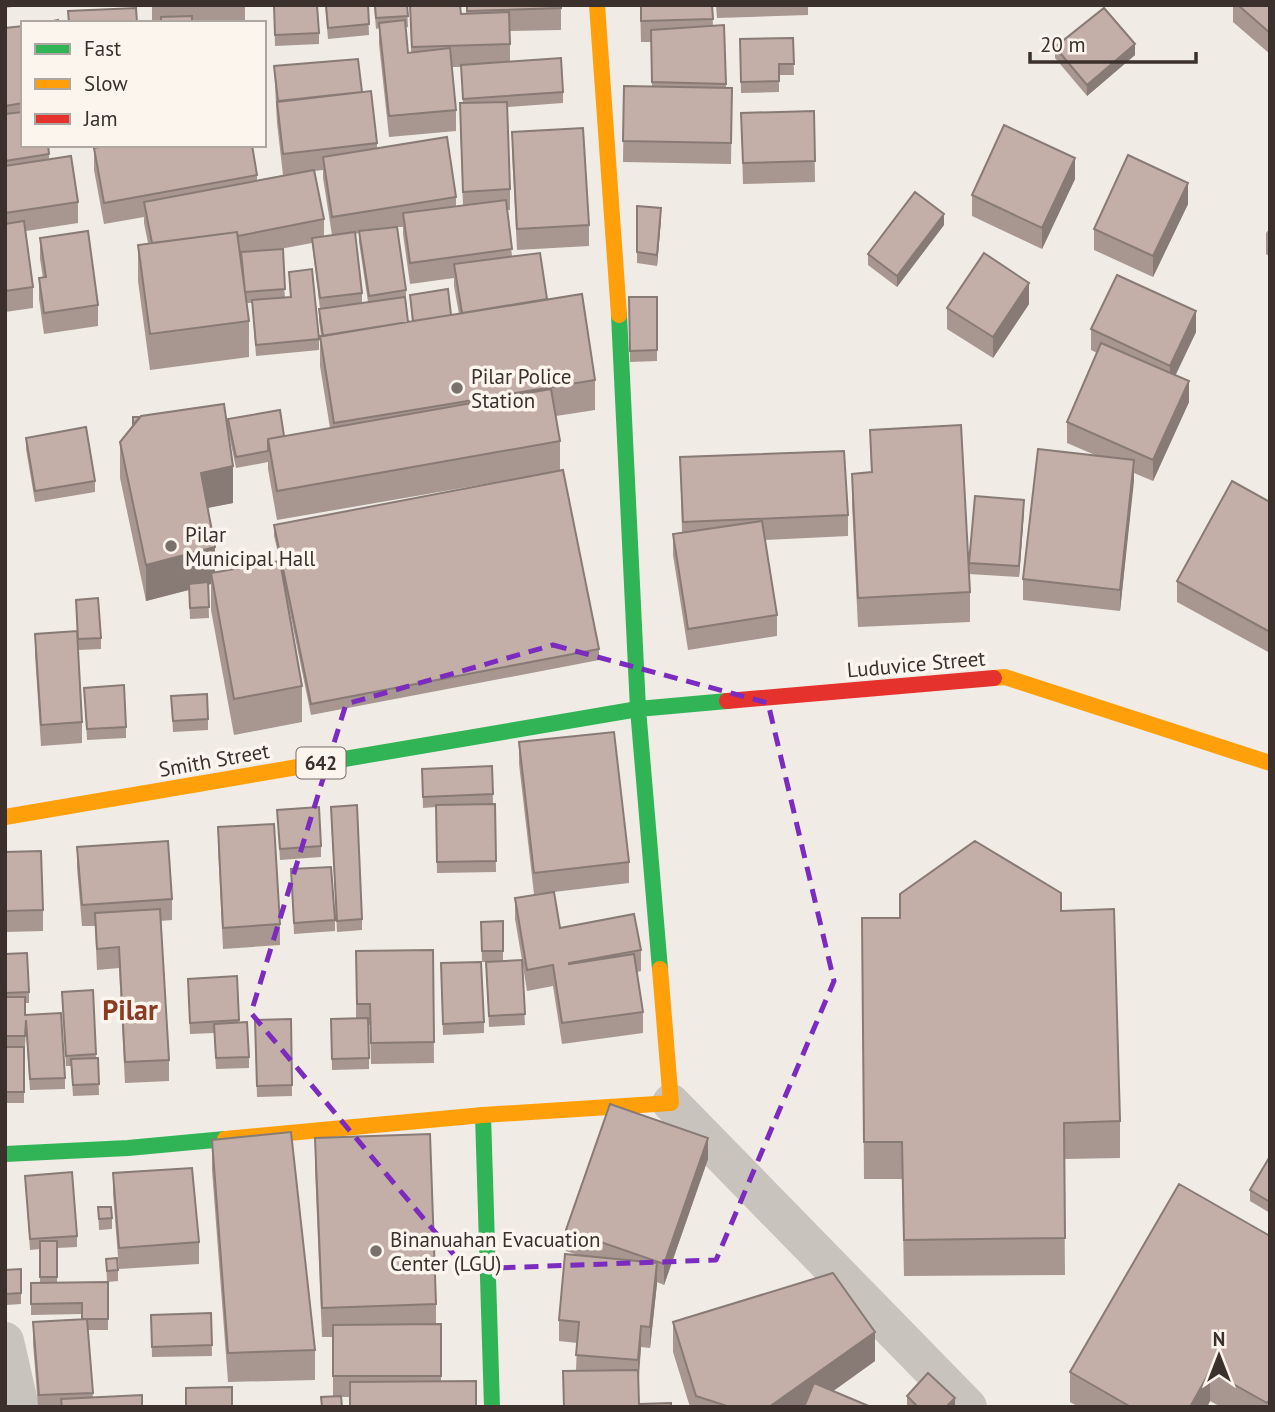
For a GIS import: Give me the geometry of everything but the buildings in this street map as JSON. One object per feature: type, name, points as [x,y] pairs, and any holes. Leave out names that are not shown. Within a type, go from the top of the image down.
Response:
[{"type":"main road","points":[[5,1154],[128,1147],[483,1115],[671,1103],[638,709],[620,323],[597,5]]},
{"type":"main road","name":"Luduvice Street","points":[[638,709],[1005,677],[1270,763]]},
{"type":"main road","name":"Smith Street","points":[[5,817],[638,709]]},
{"type":"main road","points":[[483,1115],[492,1407]]},
{"type":"street","points":[[671,1103],[968,1407]]},
{"type":"street","points":[[5,1341],[20,1407]]},
{"type":"highlighted area","points":[[553,645],[768,703],[834,981],[716,1260],[466,1269],[251,1013],[346,704]]},
{"type":"traffic: fast","points":[[619,315],[638,709],[727,701]]},
{"type":"traffic: fast","points":[[321,763],[638,709],[660,969]]},
{"type":"traffic: fast","points":[[483,1115],[492,1407]]},
{"type":"traffic: fast","points":[[5,1154],[128,1148],[225,1139]]},
{"type":"traffic: slow","points":[[597,5],[619,315]]},
{"type":"traffic: slow","points":[[994,678],[1005,677],[1270,763]]},
{"type":"traffic: slow","points":[[5,817],[321,763]]},
{"type":"traffic: slow","points":[[225,1139],[483,1115],[671,1103],[660,969]]},
{"type":"traffic: jam","points":[[727,701],[994,678]]},
{"type":"place","name":"Pilar Police Station","points":[[457,388]]},
{"type":"place","name":"Pilar Municipal Hall","points":[[171,546]]},
{"type":"place","name":"Binanuahan Evacuation Center (LGU)","points":[[376,1251]]},
{"type":"district","name":"Pilar","points":[[130,1009]]}]
